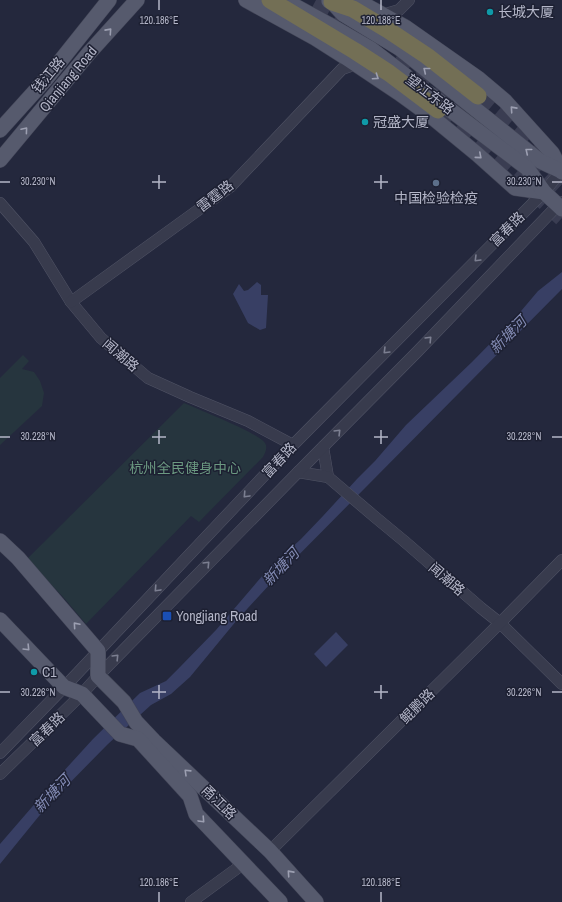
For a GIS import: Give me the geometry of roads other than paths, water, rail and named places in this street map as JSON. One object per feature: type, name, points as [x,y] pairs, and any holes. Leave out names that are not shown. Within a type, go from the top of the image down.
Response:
[{"type":"highway","points":[[270,0],[330,35],[383,69],[438,110]]},
{"type":"highway","points":[[330,1],[353,9],[388,30],[427,56],[478,96]]},
{"type":"main road","name":"钱江路","points":[[0,130],[46,79],[109,0]]},
{"type":"main road","name":"Qianjiang Road","points":[[0,160],[89,53],[137,0]]},
{"type":"main road","points":[[246,0],[315,38],[399,93],[432,117],[515,188],[544,192]]},
{"type":"main road","name":"望江东路","points":[[281,0],[290,3],[371,49],[527,168],[544,192],[561,205]]},
{"type":"main road","points":[[356,0],[405,26],[505,101],[552,153],[562,171]]},
{"type":"main road","name":"望江东路","points":[[330,1],[343,14],[399,48],[540,161],[562,171]]},
{"type":"main road","points":[[0,541],[18,558],[98,651],[98,676]]},
{"type":"main road","points":[[0,620],[64,687],[82,694]]},
{"type":"main road","name":"甬江路","points":[[98,676],[124,702],[136,722],[270,851],[316,902]]},
{"type":"main road","name":"甬江路","points":[[82,694],[120,734],[138,739],[190,796],[196,814],[280,902]]},
{"type":"street","points":[[382,15],[399,10],[409,0]]},
{"type":"street","points":[[399,10],[405,26]]},
{"type":"street","points":[[340,54],[342,69]]},
{"type":"street","name":"雷霆路","points":[[71,302],[230,187],[342,69],[356,64]]},
{"type":"street","name":"富春路","points":[[0,752],[64,687],[293,445],[544,192],[562,171]]},
{"type":"street","name":"闻潮路","points":[[0,203],[34,242],[71,302],[101,338],[148,378],[190,398],[248,421],[293,445]]},
{"type":"street","name":"富春路","points":[[0,774],[82,694],[561,205]]},
{"type":"street","points":[[298,472],[328,477],[323,447]]},
{"type":"street","name":"闻潮路","points":[[328,477],[500,623],[562,684]]},
{"type":"street","name":"鲲鹏路","points":[[270,851],[562,560]]},
{"type":"street","points":[[191,902],[243,864]]},
{"type":"water","name":"新塘河","points":[[562,272],[562,289],[271,583],[237,620],[190,677],[171,694],[151,705],[108,744],[48,805],[0,864],[0,844],[93,739],[140,693],[166,681],[216,630],[269,568],[301,539],[375,461],[406,425],[472,362],[516,317],[538,291]]},
{"type":"water","points":[[257,282],[261,285],[261,295],[268,295],[266,328],[260,330],[248,323],[233,294],[239,284],[244,291],[248,290]]},
{"type":"water","points":[[336,632],[348,645],[326,667],[314,654]]},
{"type":"tunnel","points":[[316,0],[342,14]]},
{"type":"tunnel","points":[[394,60],[448,100]]},
{"type":"tunnel","points":[[478,96],[547,154]]},
{"type":"tunnel","points":[[438,110],[513,173],[562,218]]},
{"type":"tunnel","points":[[530,157],[562,187]]},
{"type":"place","name":"长城大厦","points":[[490,12]]},
{"type":"place","name":"冠盛大厦","points":[[365,122]]},
{"type":"place","name":"中国检验检疫","points":[[436,183]]},
{"type":"place","name":"Yongjiang Road","points":[[167,616]]},
{"type":"place","name":"C1","points":[[34,672]]},
{"type":"park label","name":"杭州全民健身中心","points":[[185,468]]}]
